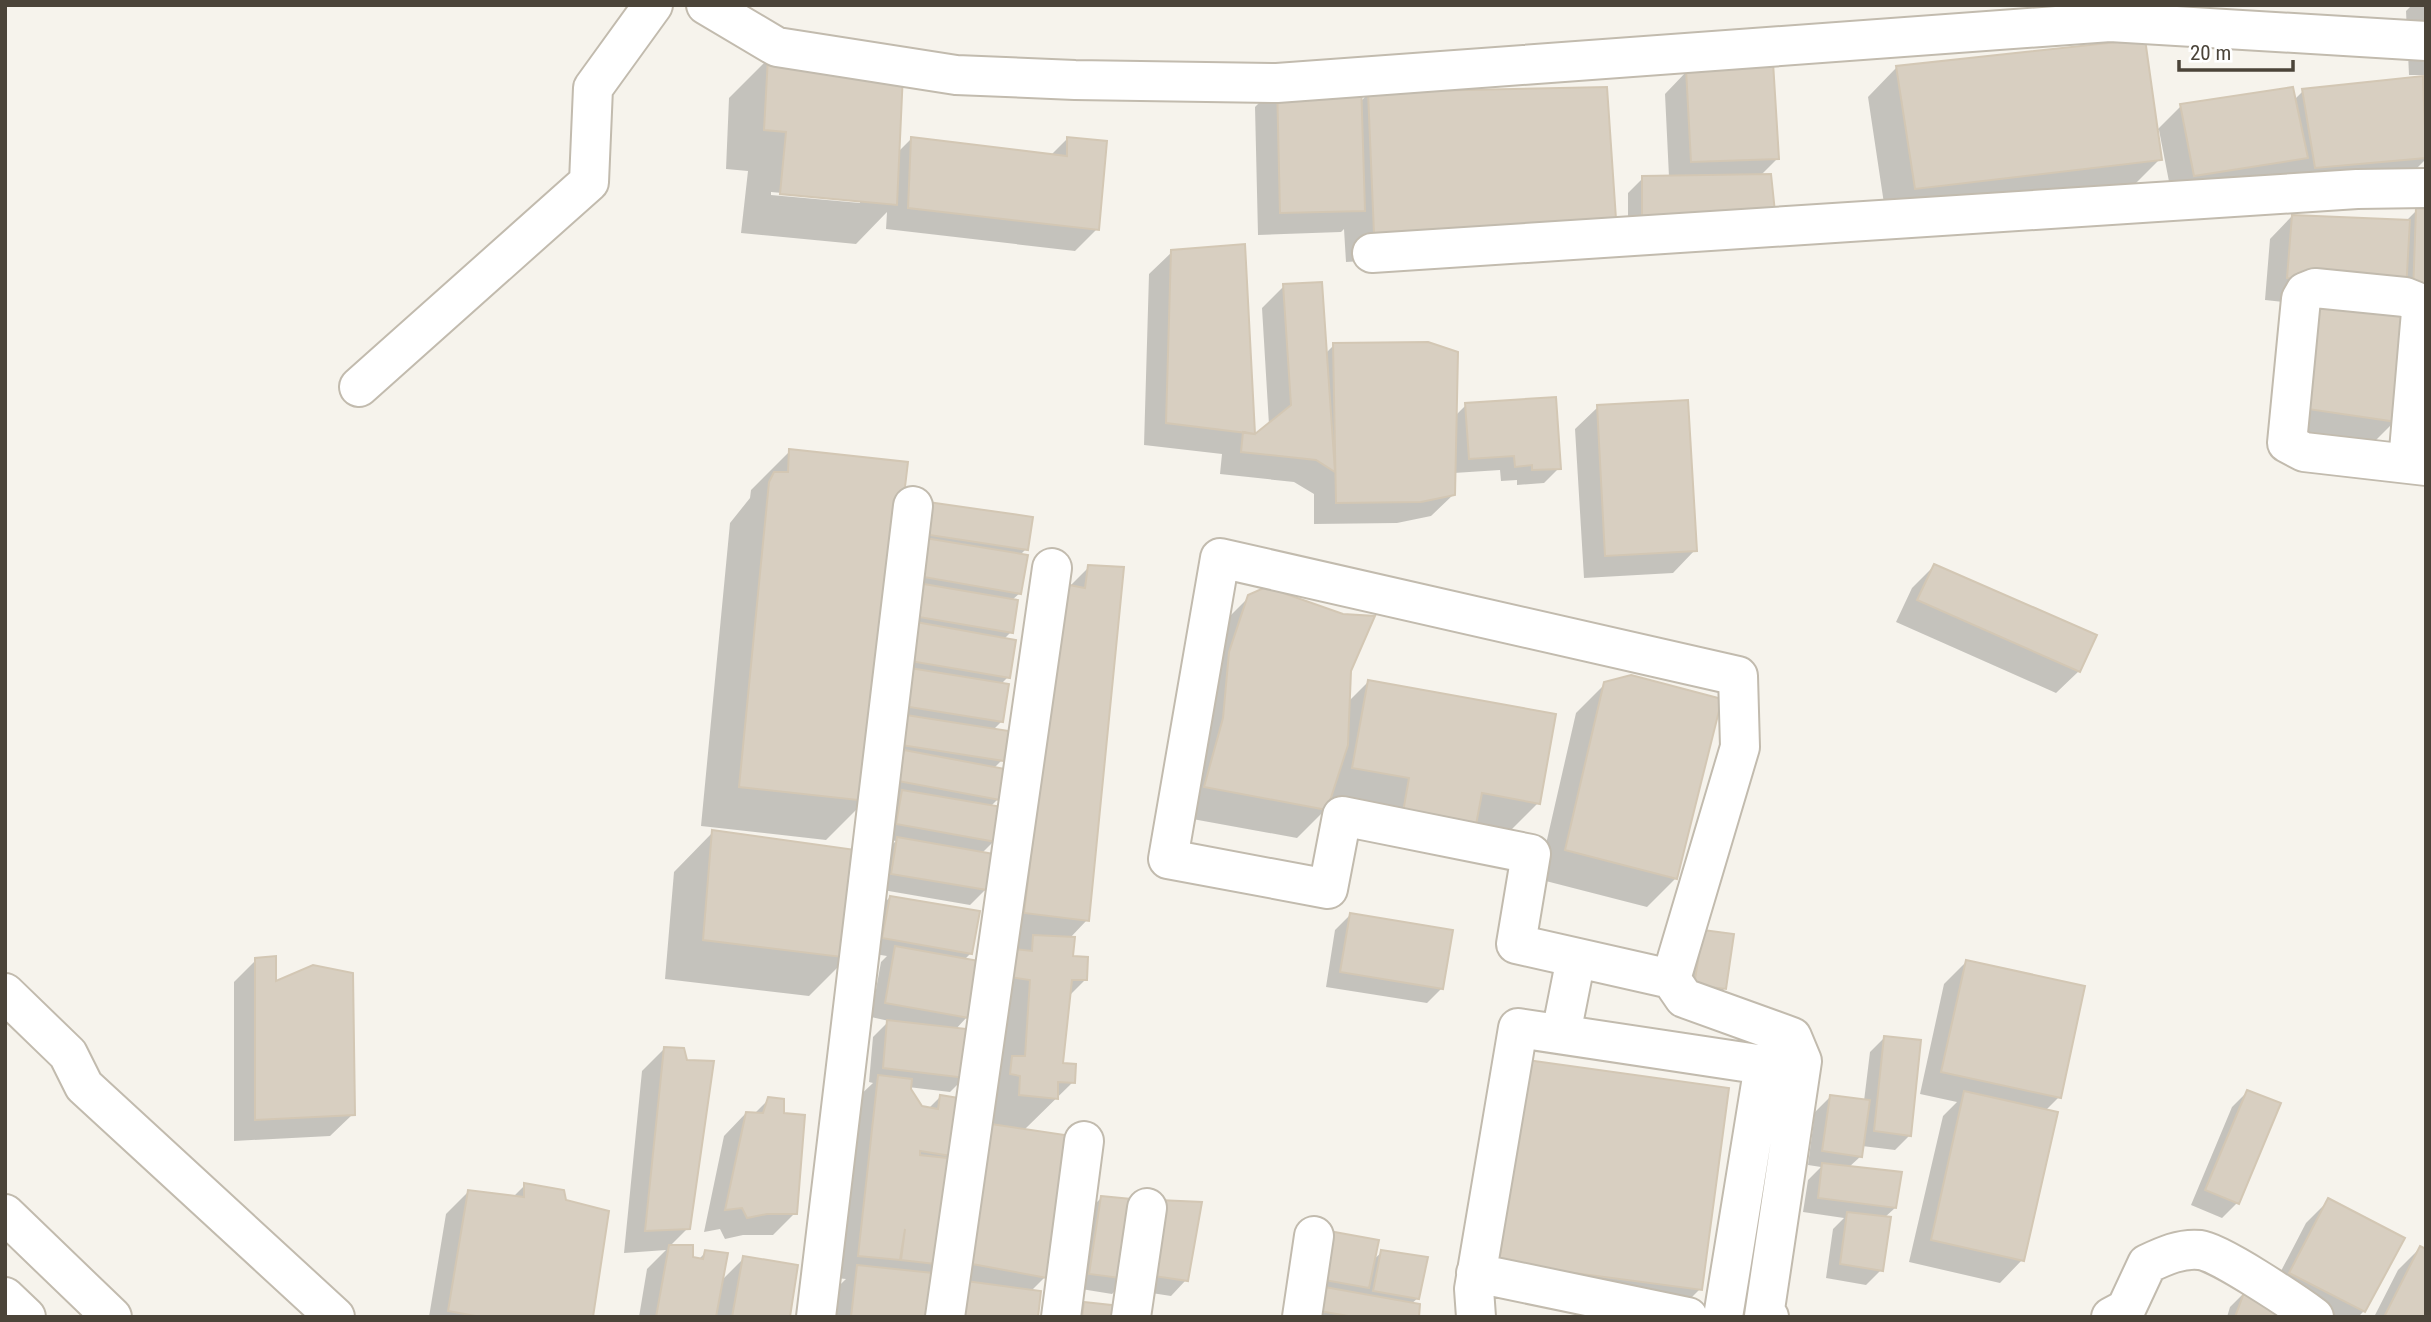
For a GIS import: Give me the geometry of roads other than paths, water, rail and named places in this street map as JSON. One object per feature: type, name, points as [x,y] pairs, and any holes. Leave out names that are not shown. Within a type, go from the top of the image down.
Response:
[{"type":"street","points":[[359,387],[589,182],[593,89],[653,5]]},
{"type":"street","points":[[706,5],[777,47],[956,75],[1075,80],[1276,83],[2110,22],[2426,41]]},
{"type":"street","points":[[1372,253],[2357,188],[2426,188]]},
{"type":"street","points":[[2315,288],[2405,297],[2415,301],[2421,312],[2417,464],[2304,452],[2287,443],[2301,299],[2305,292],[2315,288]]},
{"type":"street","points":[[816,1317],[913,506]]},
{"type":"street","points":[[1671,979],[1740,747],[1738,676],[1220,558],[1168,859],[1328,888],[1342,816],[1531,854],[1516,944],[1671,979],[1684,998],[1792,1037],[1802,1061],[1764,1315],[1769,1317]]},
{"type":"street","points":[[944,1317],[1052,568]]},
{"type":"street","points":[[1561,1034],[1576,958]]},
{"type":"street","points":[[5,993],[68,1054],[84,1086],[335,1317]]},
{"type":"street","points":[[1476,1317],[1476,1273],[1518,1028],[1764,1065],[1723,1317]]},
{"type":"street","points":[[1061,1317],[1084,1141]]},
{"type":"street","points":[[1131,1317],[1147,1208]]},
{"type":"street","points":[[5,1214],[112,1317]]},
{"type":"street","points":[[1302,1317],[1314,1236]]},
{"type":"street","points":[[2110,1317],[2126,1309],[2147,1264],[2172,1252],[2202,1250],[2277,1291],[2314,1317]]},
{"type":"street","points":[[1476,1273],[1688,1317]]},
{"type":"street","points":[[5,1297],[26,1317]]}]
